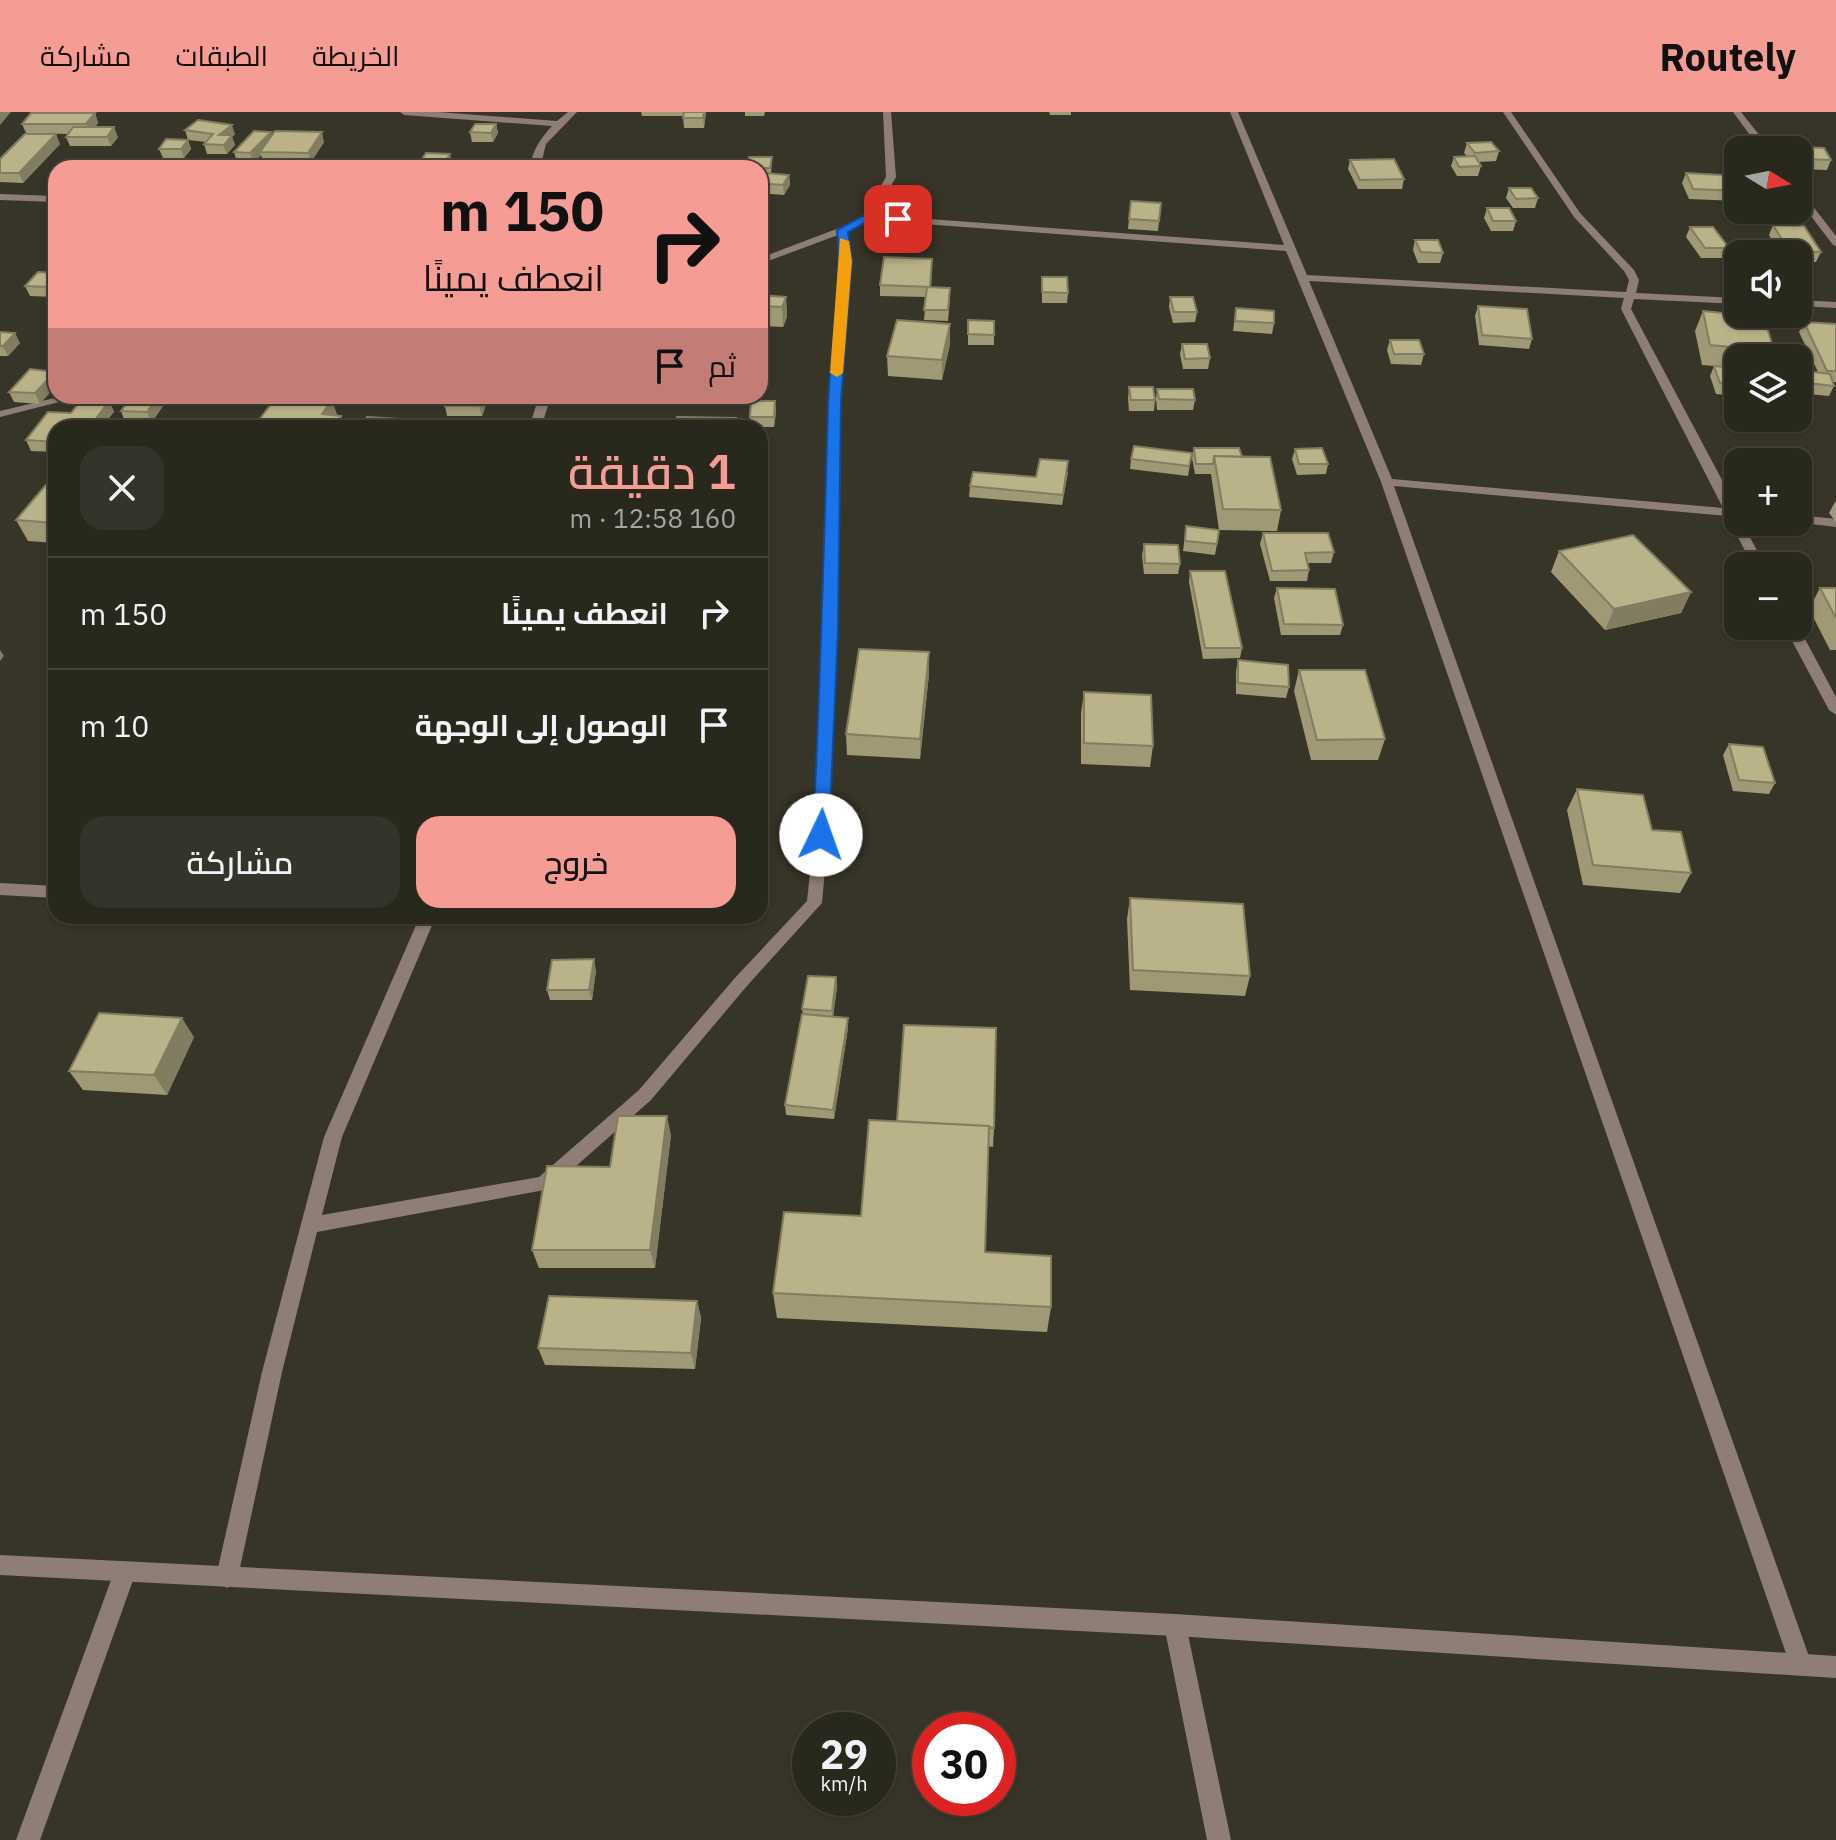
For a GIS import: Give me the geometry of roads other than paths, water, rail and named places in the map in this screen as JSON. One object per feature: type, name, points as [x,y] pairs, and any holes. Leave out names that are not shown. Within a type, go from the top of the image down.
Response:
[{"type":"street","points":[[404,112],[559,124]]},
{"type":"street","points":[[534,160],[543,141],[573,112]]},
{"type":"street","points":[[868,217],[891,177],[887,112]]},
{"type":"street","points":[[1234,112],[1387,482],[1801,1665]]},
{"type":"street","points":[[1507,112],[1578,217],[1625,262],[1634,280],[1627,296],[1626,309],[1724,493]]},
{"type":"street","points":[[1737,112],[1755,136]]},
{"type":"street","points":[[0,197],[48,199]]},
{"type":"street","points":[[1812,211],[1836,243]]},
{"type":"street","points":[[768,258],[868,217],[1291,248]]},
{"type":"street","points":[[311,1225],[544,1184],[645,1095],[740,983],[814,903],[821,835],[831,631],[834,400],[846,261],[842,230]]},
{"type":"street","points":[[1303,278],[1724,300]]},
{"type":"street","points":[[1812,304],[1836,305]]},
{"type":"street","points":[[0,414],[48,403]]},
{"type":"street","points":[[1387,482],[1724,511]]},
{"type":"street","points":[[1812,520],[1836,523]]},
{"type":"street","points":[[1798,640],[1836,710]]},
{"type":"street","points":[[0,889],[48,892]]},
{"type":"street","points":[[227,1577],[272,1372],[333,1137],[425,924]]},
{"type":"street","points":[[0,1565],[1175,1625],[1836,1667]]},
{"type":"street","points":[[28,1840],[125,1572]]},
{"type":"street","points":[[1175,1625],[1219,1840]]}]
